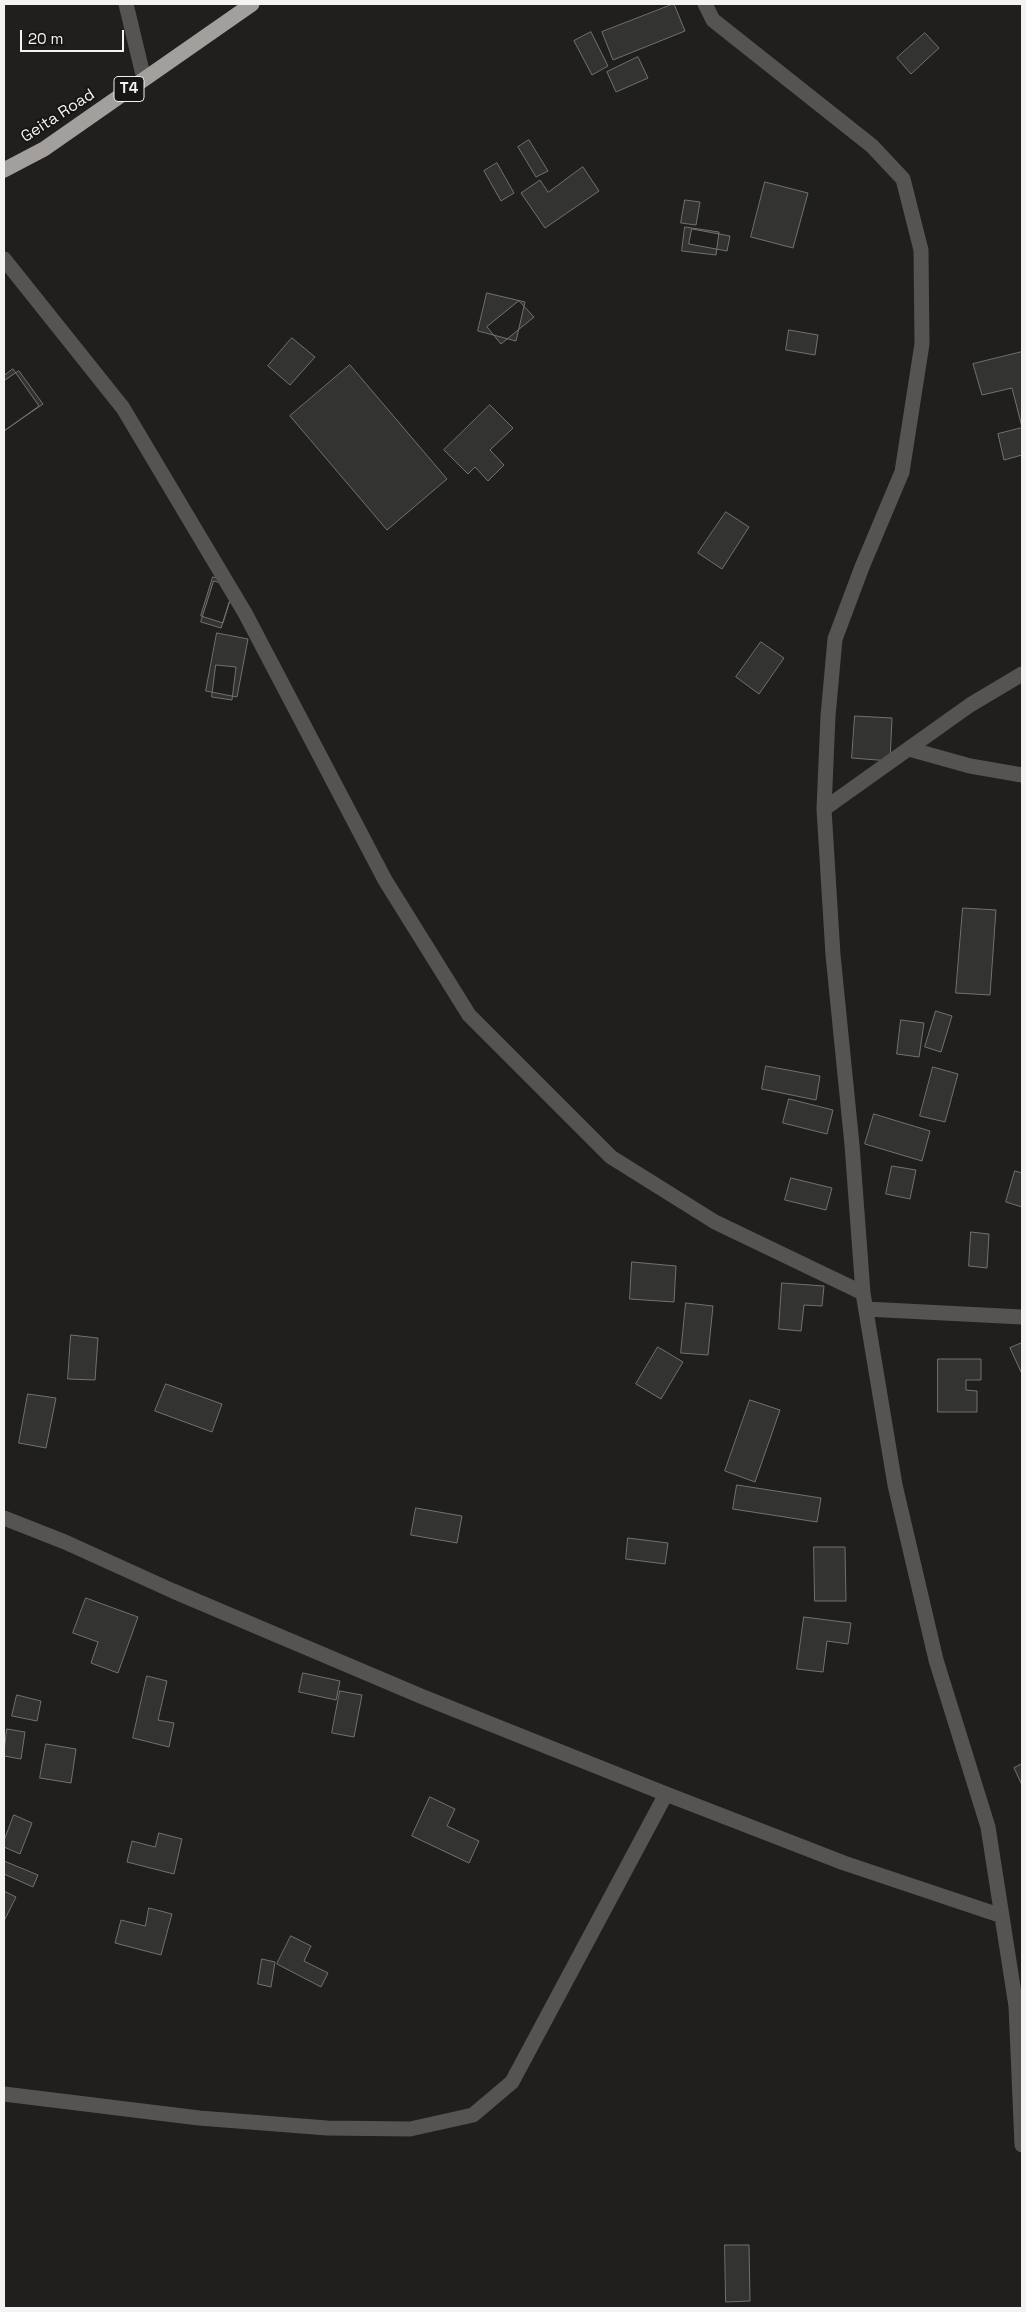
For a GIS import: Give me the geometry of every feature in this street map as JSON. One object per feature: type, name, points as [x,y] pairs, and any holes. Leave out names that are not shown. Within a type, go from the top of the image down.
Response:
[{"type":"highway","name":"Geita Road","points":[[4,170],[44,148],[252,4]]},
{"type":"street","points":[[126,4],[144,79]]},
{"type":"street","points":[[705,4],[713,20],[872,146],[904,180],[921,250],[922,344],[902,472],[862,567],[835,639],[828,716],[824,809],[832,955],[852,1145],[863,1293],[895,1485],[936,1660],[988,1827],[1019,2005],[1022,2145]]},
{"type":"street","points":[[4,259],[122,408],[246,613],[385,880],[469,1015],[611,1157],[715,1222],[863,1293]]},
{"type":"street","points":[[824,809],[970,705],[1022,674]]},
{"type":"street","points":[[908,749],[970,766],[1022,775]]},
{"type":"street","points":[[866,1309],[1022,1318]]},
{"type":"street","points":[[4,1518],[65,1542],[414,1693],[666,1794],[844,1863],[1002,1916]]},
{"type":"street","points":[[4,2094],[199,2118],[327,2128],[410,2129],[473,2115],[512,2082],[666,1794]]},
{"type":"building","points":[[674,4],[685,31],[613,60],[602,32]]},
{"type":"building","points":[[591,32],[608,66],[592,75],[574,41]]},
{"type":"building","points":[[925,33],[939,48],[911,74],[897,58]]},
{"type":"building","points":[[638,57],[648,78],[616,92],[607,72]]},
{"type":"building","points":[[529,140],[548,171],[536,177],[518,147]]},
{"type":"building","points":[[497,163],[514,193],[501,201],[484,171]]},
{"type":"building","points":[[583,167],[599,191],[545,228],[521,193],[540,180],[548,192]]},
{"type":"building","points":[[765,182],[808,193],[793,248],[751,237]]},
{"type":"building","points":[[685,200],[700,202],[696,225],[681,223]]},
{"type":"building","points":[[685,227],[719,232],[716,255],[682,251]]},
{"type":"building","points":[[692,229],[730,236],[727,251],[689,244]]},
{"type":"building","points":[[487,293],[525,302],[516,341],[478,331]]},
{"type":"building","points":[[519,301],[534,317],[501,344],[487,327]]},
{"type":"building","points":[[789,330],[818,335],[815,355],[786,350]]},
{"type":"building","points":[[292,338],[315,357],[290,385],[268,366]]},
{"type":"building","points":[[1022,352],[1022,427],[1012,388],[982,395],[973,364]]},
{"type":"building","points":[[350,365],[447,479],[387,530],[290,416]]},
{"type":"building","points":[[13,369],[39,406],[4,431],[4,376]]},
{"type":"building","points":[[19,371],[43,404],[4,431],[4,381]]},
{"type":"building","points":[[490,405],[513,428],[490,450],[504,465],[488,481],[475,467],[468,474],[444,450]]},
{"type":"building","points":[[1022,428],[1022,455],[1004,460],[998,434]]},
{"type":"building","points":[[726,512],[749,527],[722,569],[698,553]]},
{"type":"building","points":[[213,577],[235,584],[223,623],[201,616]]},
{"type":"building","points":[[214,581],[234,587],[221,628],[201,622]]},
{"type":"building","points":[[217,633],[248,639],[237,697],[206,691]]},
{"type":"building","points":[[761,642],[784,658],[759,694],[736,677]]},
{"type":"building","points":[[216,665],[236,667],[232,700],[212,697]]},
{"type":"building","points":[[855,716],[892,718],[890,761],[852,758]]},
{"type":"building","points":[[963,908],[996,910],[990,995],[956,993]]},
{"type":"building","points":[[936,1011],[952,1016],[941,1052],[925,1047]]},
{"type":"building","points":[[901,1020],[924,1023],[919,1057],[897,1054]]},
{"type":"building","points":[[766,1066],[820,1076],[816,1100],[762,1089]]},
{"type":"building","points":[[933,1067],[958,1074],[945,1122],[920,1116]]},
{"type":"building","points":[[789,1099],[833,1110],[827,1134],[783,1123]]},
{"type":"building","points":[[874,1114],[930,1131],[922,1161],[865,1144]]},
{"type":"building","points":[[892,1166],[916,1170],[910,1199],[886,1194]]},
{"type":"building","points":[[1015,1171],[1022,1173],[1022,1207],[1006,1202]]},
{"type":"building","points":[[791,1178],[832,1188],[826,1210],[785,1200]]},
{"type":"building","points":[[971,1232],[989,1234],[987,1268],[969,1266]]},
{"type":"building","points":[[632,1262],[676,1266],[674,1302],[630,1299]]},
{"type":"building","points":[[782,1283],[824,1286],[822,1306],[804,1305],[801,1331],[779,1329]]},
{"type":"building","points":[[686,1303],[713,1306],[708,1355],[681,1353]]},
{"type":"building","points":[[71,1335],[98,1338],[95,1380],[68,1379]]},
{"type":"building","points":[[1022,1343],[1022,1374],[1010,1348]]},
{"type":"building","points":[[658,1347],[683,1362],[661,1399],[636,1384]]},
{"type":"building","points":[[938,1359],[981,1359],[981,1380],[966,1380],[966,1390],[977,1391],[977,1412],[938,1412]]},
{"type":"building","points":[[166,1384],[222,1404],[212,1432],[155,1411]]},
{"type":"building","points":[[28,1394],[56,1398],[46,1448],[19,1443]]},
{"type":"building","points":[[750,1400],[780,1410],[755,1482],[725,1471]]},
{"type":"building","points":[[737,1485],[821,1498],[817,1522],[733,1509]]},
{"type":"building","points":[[416,1508],[462,1516],[457,1543],[411,1535]]},
{"type":"building","points":[[628,1538],[668,1543],[665,1564],[626,1559]]},
{"type":"building","points":[[814,1547],[845,1547],[846,1601],[815,1601]]},
{"type":"building","points":[[86,1598],[138,1617],[118,1673],[91,1663],[98,1642],[73,1633]]},
{"type":"building","points":[[804,1617],[851,1623],[848,1644],[827,1641],[823,1672],[797,1669]]},
{"type":"building","points":[[303,1673],[340,1681],[336,1700],[299,1692]]},
{"type":"building","points":[[147,1676],[167,1681],[158,1720],[174,1723],[169,1747],[133,1738]]},
{"type":"building","points":[[340,1691],[362,1695],[354,1737],[332,1733]]},
{"type":"building","points":[[17,1695],[41,1701],[37,1721],[12,1716]]},
{"type":"building","points":[[7,1729],[25,1732],[21,1759],[4,1756]]},
{"type":"building","points":[[46,1744],[76,1749],[71,1783],[40,1778]]},
{"type":"building","points":[[1022,1764],[1022,1785],[1014,1768]]},
{"type":"building","points":[[430,1797],[455,1809],[447,1826],[479,1841],[469,1863],[412,1836]]},
{"type":"building","points":[[14,1815],[32,1823],[20,1854],[4,1847],[4,1841]]},
{"type":"building","points":[[159,1833],[182,1839],[174,1874],[127,1862],[132,1841],[155,1847]]},
{"type":"building","points":[[4,1861],[38,1875],[33,1887],[4,1874]]},
{"type":"building","points":[[4,1891],[16,1897],[4,1921]]},
{"type":"building","points":[[149,1908],[172,1914],[161,1955],[115,1943],[121,1920],[145,1926]]},
{"type":"building","points":[[291,1936],[311,1946],[304,1961],[328,1973],[321,1987],[277,1964]]},
{"type":"building","points":[[262,1959],[275,1962],[271,1987],[258,1984]]},
{"type":"building","points":[[725,2245],[749,2245],[750,2301],[726,2302]]}]
